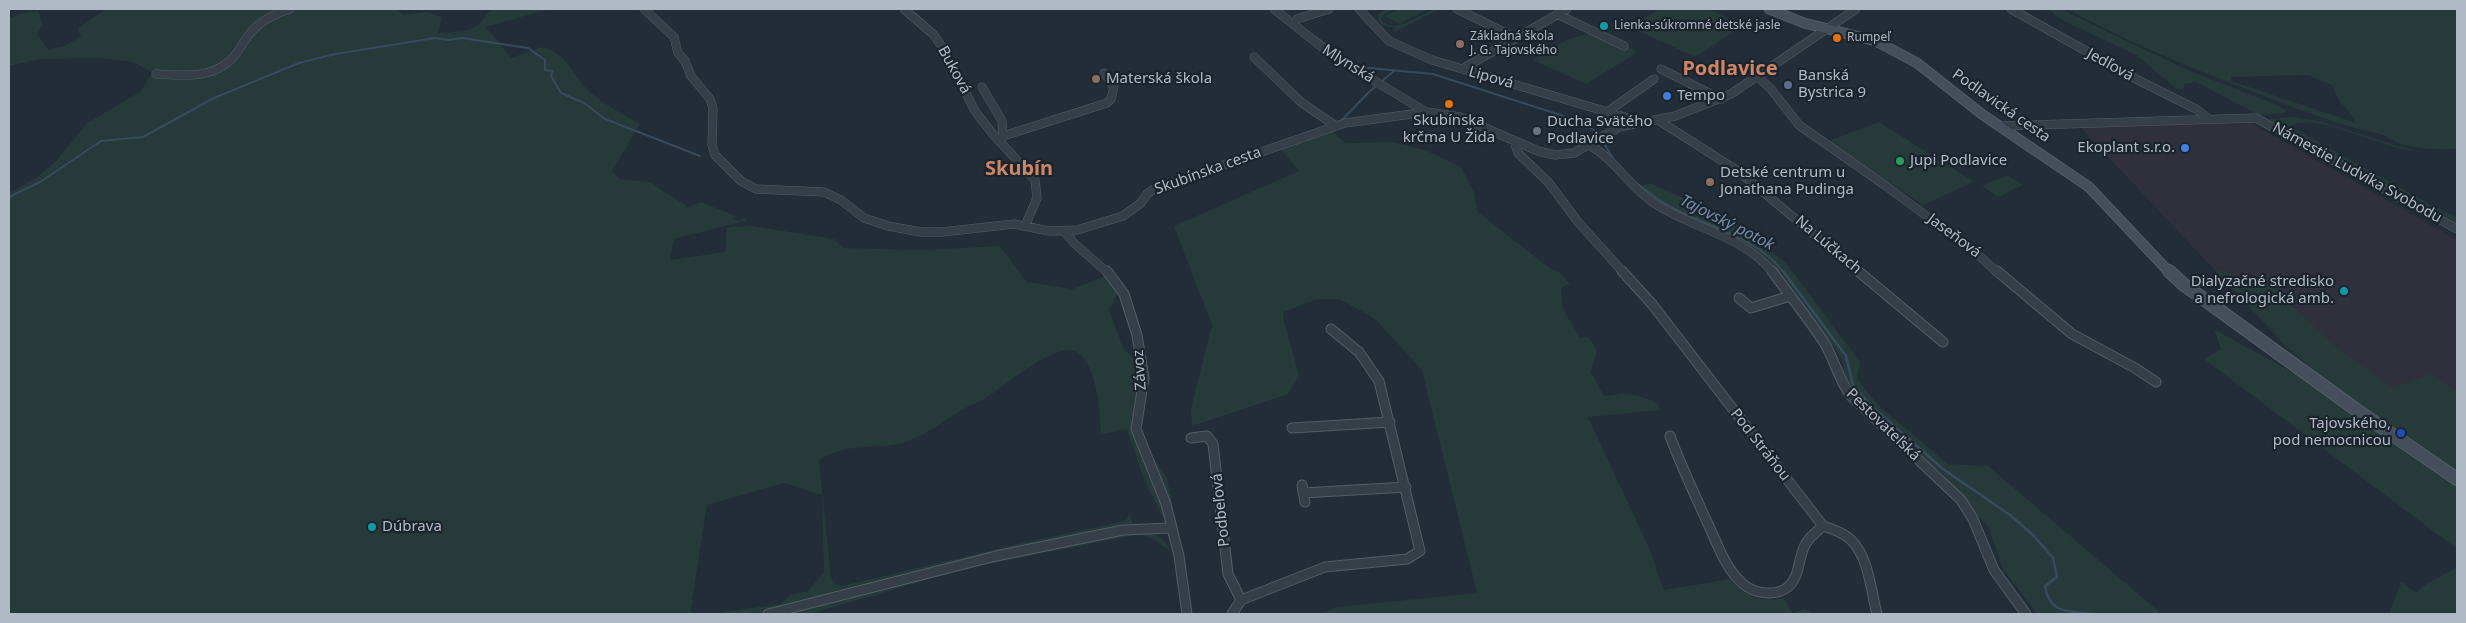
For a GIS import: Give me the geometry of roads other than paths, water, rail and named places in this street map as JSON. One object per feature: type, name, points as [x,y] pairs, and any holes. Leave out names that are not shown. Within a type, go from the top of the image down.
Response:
[{"type":"main road","name":"Podlavická cesta","points":[[1769,9],[1804,23],[1862,36],[1898,51],[1917,63],[1969,105],[2089,188],[2148,252],[2183,284],[2358,411],[2457,478]]},
{"type":"street","points":[[156,74],[193,75],[221,68],[234,58],[254,28],[264,20],[290,9]]},
{"type":"street","name":"Skubínska cesta","points":[[644,9],[674,37],[678,53],[685,61],[691,76],[712,104],[712,145],[715,155],[747,186],[766,190],[824,192],[841,200],[864,218],[888,226],[921,232],[942,232],[1003,225],[1065,232],[1124,216],[1141,203],[1146,194],[1154,189],[1358,120],[1438,112],[1463,117],[1514,144],[1556,155],[1575,154],[1594,144],[1607,134],[1638,121]]},
{"type":"street","name":"Buková","points":[[904,9],[918,17],[930,28],[946,52],[985,126],[1000,138],[1035,180],[1038,187],[1035,208],[1025,226]]},
{"type":"street","name":"Mlynská","points":[[1274,9],[1342,64],[1379,83],[1427,112]]},
{"type":"street","points":[[1297,19],[1329,9]]},
{"type":"street","name":"Lipová","points":[[1359,9],[1389,41],[1432,60],[1638,121]]},
{"type":"street","points":[[1457,9],[1516,38]]},
{"type":"street","points":[[1462,69],[1567,9]]},
{"type":"street","points":[[1842,9],[1853,10]]},
{"type":"street","name":"Jedľová","points":[[2011,9],[2136,79],[2196,109],[2209,119]]},
{"type":"street","points":[[1638,121],[1658,120],[1721,99],[1760,79],[1794,51],[1853,10]]},
{"type":"street","points":[[1557,14],[1624,46]]},
{"type":"street","points":[[1254,57],[1302,104],[1336,126]]},
{"type":"street","points":[[1661,69],[1721,99]]},
{"type":"street","points":[[1000,138],[1107,103],[1111,99],[1114,87],[1104,73]]},
{"type":"street","points":[[1606,112],[1654,79]]},
{"type":"street","name":"Jaseňová","points":[[1760,79],[1799,125],[1976,252],[2042,311],[2072,334],[2126,363],[2156,382]]},
{"type":"street","name":"Buková","points":[[982,87],[1002,121],[1000,138]]},
{"type":"street","name":"Námestie Ludvíka Svobodu","points":[[2209,119],[2256,118],[2457,229]]},
{"type":"street","points":[[2000,126],[2209,119]]},
{"type":"street","name":"Na Lúčkach","points":[[1658,120],[1738,171],[1944,342]]},
{"type":"street","name":"Pod Stráňou","points":[[1514,144],[1518,153],[1549,183],[1578,222],[1652,304],[1823,526]]},
{"type":"street","name":"Pestovateľská","points":[[1594,144],[1622,176],[1652,202],[1677,217],[1720,235],[1755,255],[1768,266],[1824,343],[1834,359],[1843,386],[1851,396],[1961,500],[1973,520],[1994,570],[2026,614]]},
{"type":"street","name":"Závoz","points":[[1065,232],[1072,243],[1112,276],[1130,308],[1144,378],[1144,390],[1136,429],[1160,485],[1179,556],[1187,614]]},
{"type":"street","points":[[1739,298],[1752,309],[1790,296]]},
{"type":"street","points":[[1232,614],[1241,600],[1325,567],[1407,559],[1417,555],[1420,546],[1382,388],[1374,370],[1350,342],[1331,329]]},
{"type":"street","points":[[1292,428],[1390,422]]},
{"type":"street","name":"Podbeľová","points":[[1191,438],[1203,435],[1210,438],[1213,444],[1228,574],[1241,600]]},
{"type":"street","points":[[1670,436],[1684,473],[1716,539],[1735,576],[1744,585],[1755,591],[1767,593],[1788,587],[1794,580],[1805,545],[1811,536],[1823,526],[1845,535],[1854,542],[1877,614]]},
{"type":"street","points":[[1304,493],[1406,487]]},
{"type":"street","points":[[768,614],[1005,554],[1123,530],[1170,528]]},
{"type":"waterway","name":"Tajovský potok","points":[[1280,9],[1286,14]]},
{"type":"waterway","name":"Tajovský potok","points":[[1316,37],[1339,55]]},
{"type":"waterway","points":[[9,197],[40,182],[101,141],[143,137],[214,98],[299,63],[335,54],[435,38],[448,40],[462,38],[528,48],[545,60],[545,70],[553,71],[551,76],[561,93],[584,103],[605,119],[700,156]]},
{"type":"waterway","name":"Tajovský potok","points":[[1358,67],[1433,74],[1579,121],[1597,132],[1614,160]]},
{"type":"waterway","points":[[1341,121],[1370,91],[1394,71]]},
{"type":"waterway","name":"Tajovský potok","points":[[1635,182],[1666,204],[1729,233],[1760,250],[1773,260],[1784,273]]},
{"type":"waterway","name":"Tajovský potok","points":[[1783,271],[1846,356],[1853,385],[1869,404],[1943,469],[2010,515],[2034,536],[2053,558],[2057,577],[2045,586],[2051,602],[2061,609],[2092,614]]},
{"type":"place","name":"Lienka-súkromné detské jasle","points":[[1604,26]]},
{"type":"place","name":"Rumpeľ","points":[[1837,38]]},
{"type":"place","name":"Základná škola J. G. Tajovského","points":[[1460,44]]},
{"type":"place","name":"Materská škola","points":[[1096,79]]},
{"type":"place","name":"Banská Bystrica 9","points":[[1788,85]]},
{"type":"place","name":"Tempo","points":[[1667,96]]},
{"type":"place","name":"Skubínska krčma U Žida","points":[[1449,104]]},
{"type":"place","name":"Ducha Svätého Podlavice","points":[[1537,131]]},
{"type":"place","name":"Ekoplant s.r.o.","points":[[2185,148]]},
{"type":"place","name":"Jupi Podlavice","points":[[1900,161]]},
{"type":"place","name":"Detské centrum u Jonathana Pudinga","points":[[1710,182]]},
{"type":"place","name":"Dialyzačné stredisko a nefrologická amb.","points":[[2344,291]]},
{"type":"place","name":"Tajovského, pod nemocnicou","points":[[2401,433]]},
{"type":"place","name":"Dúbrava","points":[[372,527]]},
{"type":"district","name":"Podlavice","points":[[1730,69]]},
{"type":"district","name":"Skubín","points":[[1019,169]]}]
